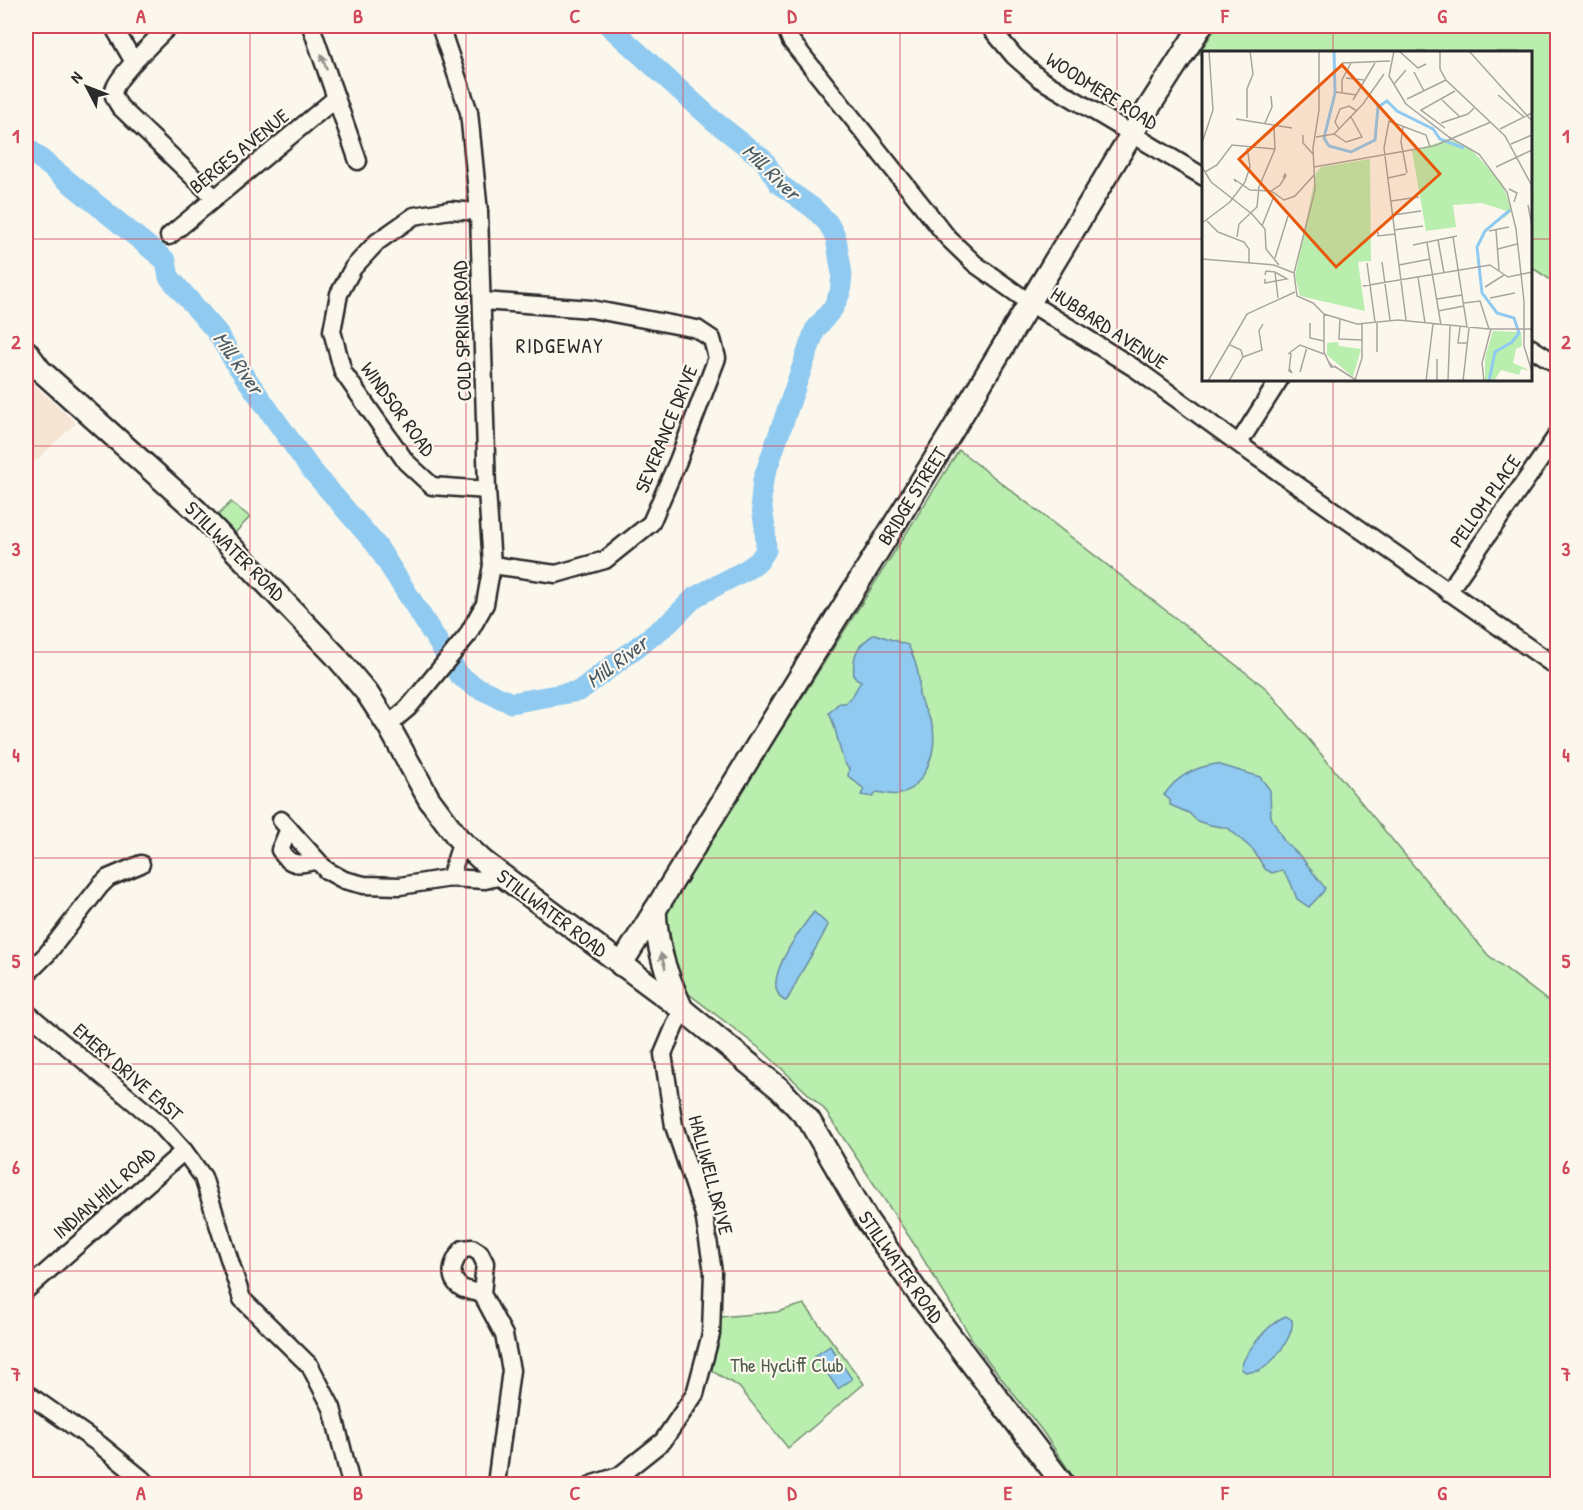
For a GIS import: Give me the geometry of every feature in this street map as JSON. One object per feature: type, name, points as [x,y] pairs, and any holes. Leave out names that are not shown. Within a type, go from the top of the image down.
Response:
[{"type":"main road","name":"BRIDGE STREET","points":[[621,965],[948,438],[1131,135],[1201,26]]},
{"type":"main road","name":"STILLWATER ROAD","points":[[26,351],[40,370],[197,511],[280,596],[354,678],[388,725],[429,799],[462,841],[502,876],[682,1009],[780,1089],[809,1120],[879,1237],[966,1358],[1063,1485]]},
{"type":"main road","points":[[656,910],[656,927],[662,962],[682,1009]]},
{"type":"street","points":[[113,26],[134,62]]},
{"type":"street","points":[[169,26],[134,62],[114,88],[116,100],[216,198]]},
{"type":"street","points":[[311,26],[358,161]]},
{"type":"street","name":"COLD SPRING ROAD","points":[[388,725],[408,708],[467,636],[485,604],[492,565],[487,490],[479,212],[469,112],[440,26]]},
{"type":"street","name":"HUBBARD AVENUE","points":[[784,26],[791,40],[948,238],[975,264],[1030,303],[1136,369],[1557,668]]},
{"type":"street","name":"WOODMERE ROAD","points":[[989,26],[1014,56],[1040,79],[1202,176]]},
{"type":"street","name":"BERGES AVENUE","points":[[169,236],[336,98]]},
{"type":"street","name":"WINDSOR ROAD","points":[[479,212],[450,210],[414,216],[377,242],[353,268],[339,294],[332,331],[343,372],[406,462],[432,486],[487,490]]},
{"type":"street","name":"SEVERANCE DRIVE","points":[[483,302],[591,309],[697,329],[712,339],[717,357],[678,461],[651,523],[605,560],[556,574],[492,565]]},
{"type":"street","points":[[1532,348],[1557,365]]},
{"type":"street","points":[[1239,443],[1278,381]]},
{"type":"street","name":"PELLOM PLACE","points":[[1448,592],[1557,434]]},
{"type":"street","points":[[285,824],[326,870],[344,880],[363,885],[400,886],[450,878],[485,880],[502,876]]},
{"type":"street","points":[[450,878],[462,841]]},
{"type":"street","points":[[26,975],[47,954],[108,878],[141,864]]},
{"type":"street","name":"HALLIWELL DRIVE","points":[[593,1485],[619,1476],[663,1441],[695,1394],[711,1334],[713,1272],[704,1215],[674,1126],[663,1054],[682,1009]]},
{"type":"street","name":"EMERY DRIVE EAST","points":[[26,1012],[158,1122],[184,1151],[203,1178],[242,1299],[310,1366],[332,1408],[351,1485]]},
{"type":"street","name":"INDIAN HILL ROAD","points":[[26,1290],[184,1151]]},
{"type":"street","points":[[482,1294],[504,1335],[511,1370],[496,1485]]},
{"type":"street","points":[[26,1393],[99,1444],[148,1485]]},
{"type":"shaded area","points":[[26,377],[76,423],[26,470]]},
{"type":"green space","points":[[1217,26],[1557,26],[1557,284],[1532,268],[1532,51],[1202,51],[1202,55],[1199,53]]},
{"type":"green space","points":[[959,450],[1267,689],[1488,955],[1557,1008],[1557,1484],[1078,1484],[1043,1432],[975,1344],[914,1244],[824,1109],[763,1051],[680,987],[666,912]]},
{"type":"green space","points":[[231,502],[250,517],[234,534],[216,517]]},
{"type":"green space","name":"The Hycliff Club","points":[[804,1304],[864,1384],[788,1448],[739,1387],[712,1371],[720,1317],[777,1312]]},
{"type":"water","points":[[875,634],[908,645],[918,671],[920,698],[932,724],[934,737],[931,757],[916,784],[900,794],[877,792],[873,797],[861,795],[864,789],[848,776],[849,769],[843,758],[829,713],[839,703],[845,703],[853,695],[861,681],[854,677],[855,657],[863,642]]},
{"type":"water","points":[[1217,764],[1260,777],[1270,790],[1271,817],[1284,841],[1302,858],[1325,888],[1309,907],[1297,899],[1290,881],[1282,870],[1272,873],[1265,869],[1254,851],[1228,828],[1197,821],[1189,813],[1170,805],[1170,800],[1164,795],[1180,778],[1201,767]]},
{"type":"water","points":[[814,912],[828,925],[792,992],[786,1001],[783,1000],[776,988],[779,970],[789,948]]},
{"type":"water","points":[[1286,1316],[1292,1320],[1292,1326],[1287,1341],[1277,1355],[1260,1370],[1246,1372],[1241,1369],[1247,1354],[1259,1338],[1273,1324]]},
{"type":"water","points":[[830,1346],[852,1379],[838,1389],[815,1356]]},
{"type":"waterway","name":"Mill River","points":[[26,147],[166,261],[169,277],[216,331],[236,364],[309,467],[377,546],[459,675],[474,686],[511,703],[579,691],[669,623],[695,597],[746,570],[759,561],[766,550],[761,501],[763,480],[815,330],[833,308],[840,293],[842,274],[836,238],[828,223],[813,208],[779,184],[764,160],[714,121],[609,26]]},
{"type":"district","name":"RIDGEWAY","points":[[560,346]]}]
